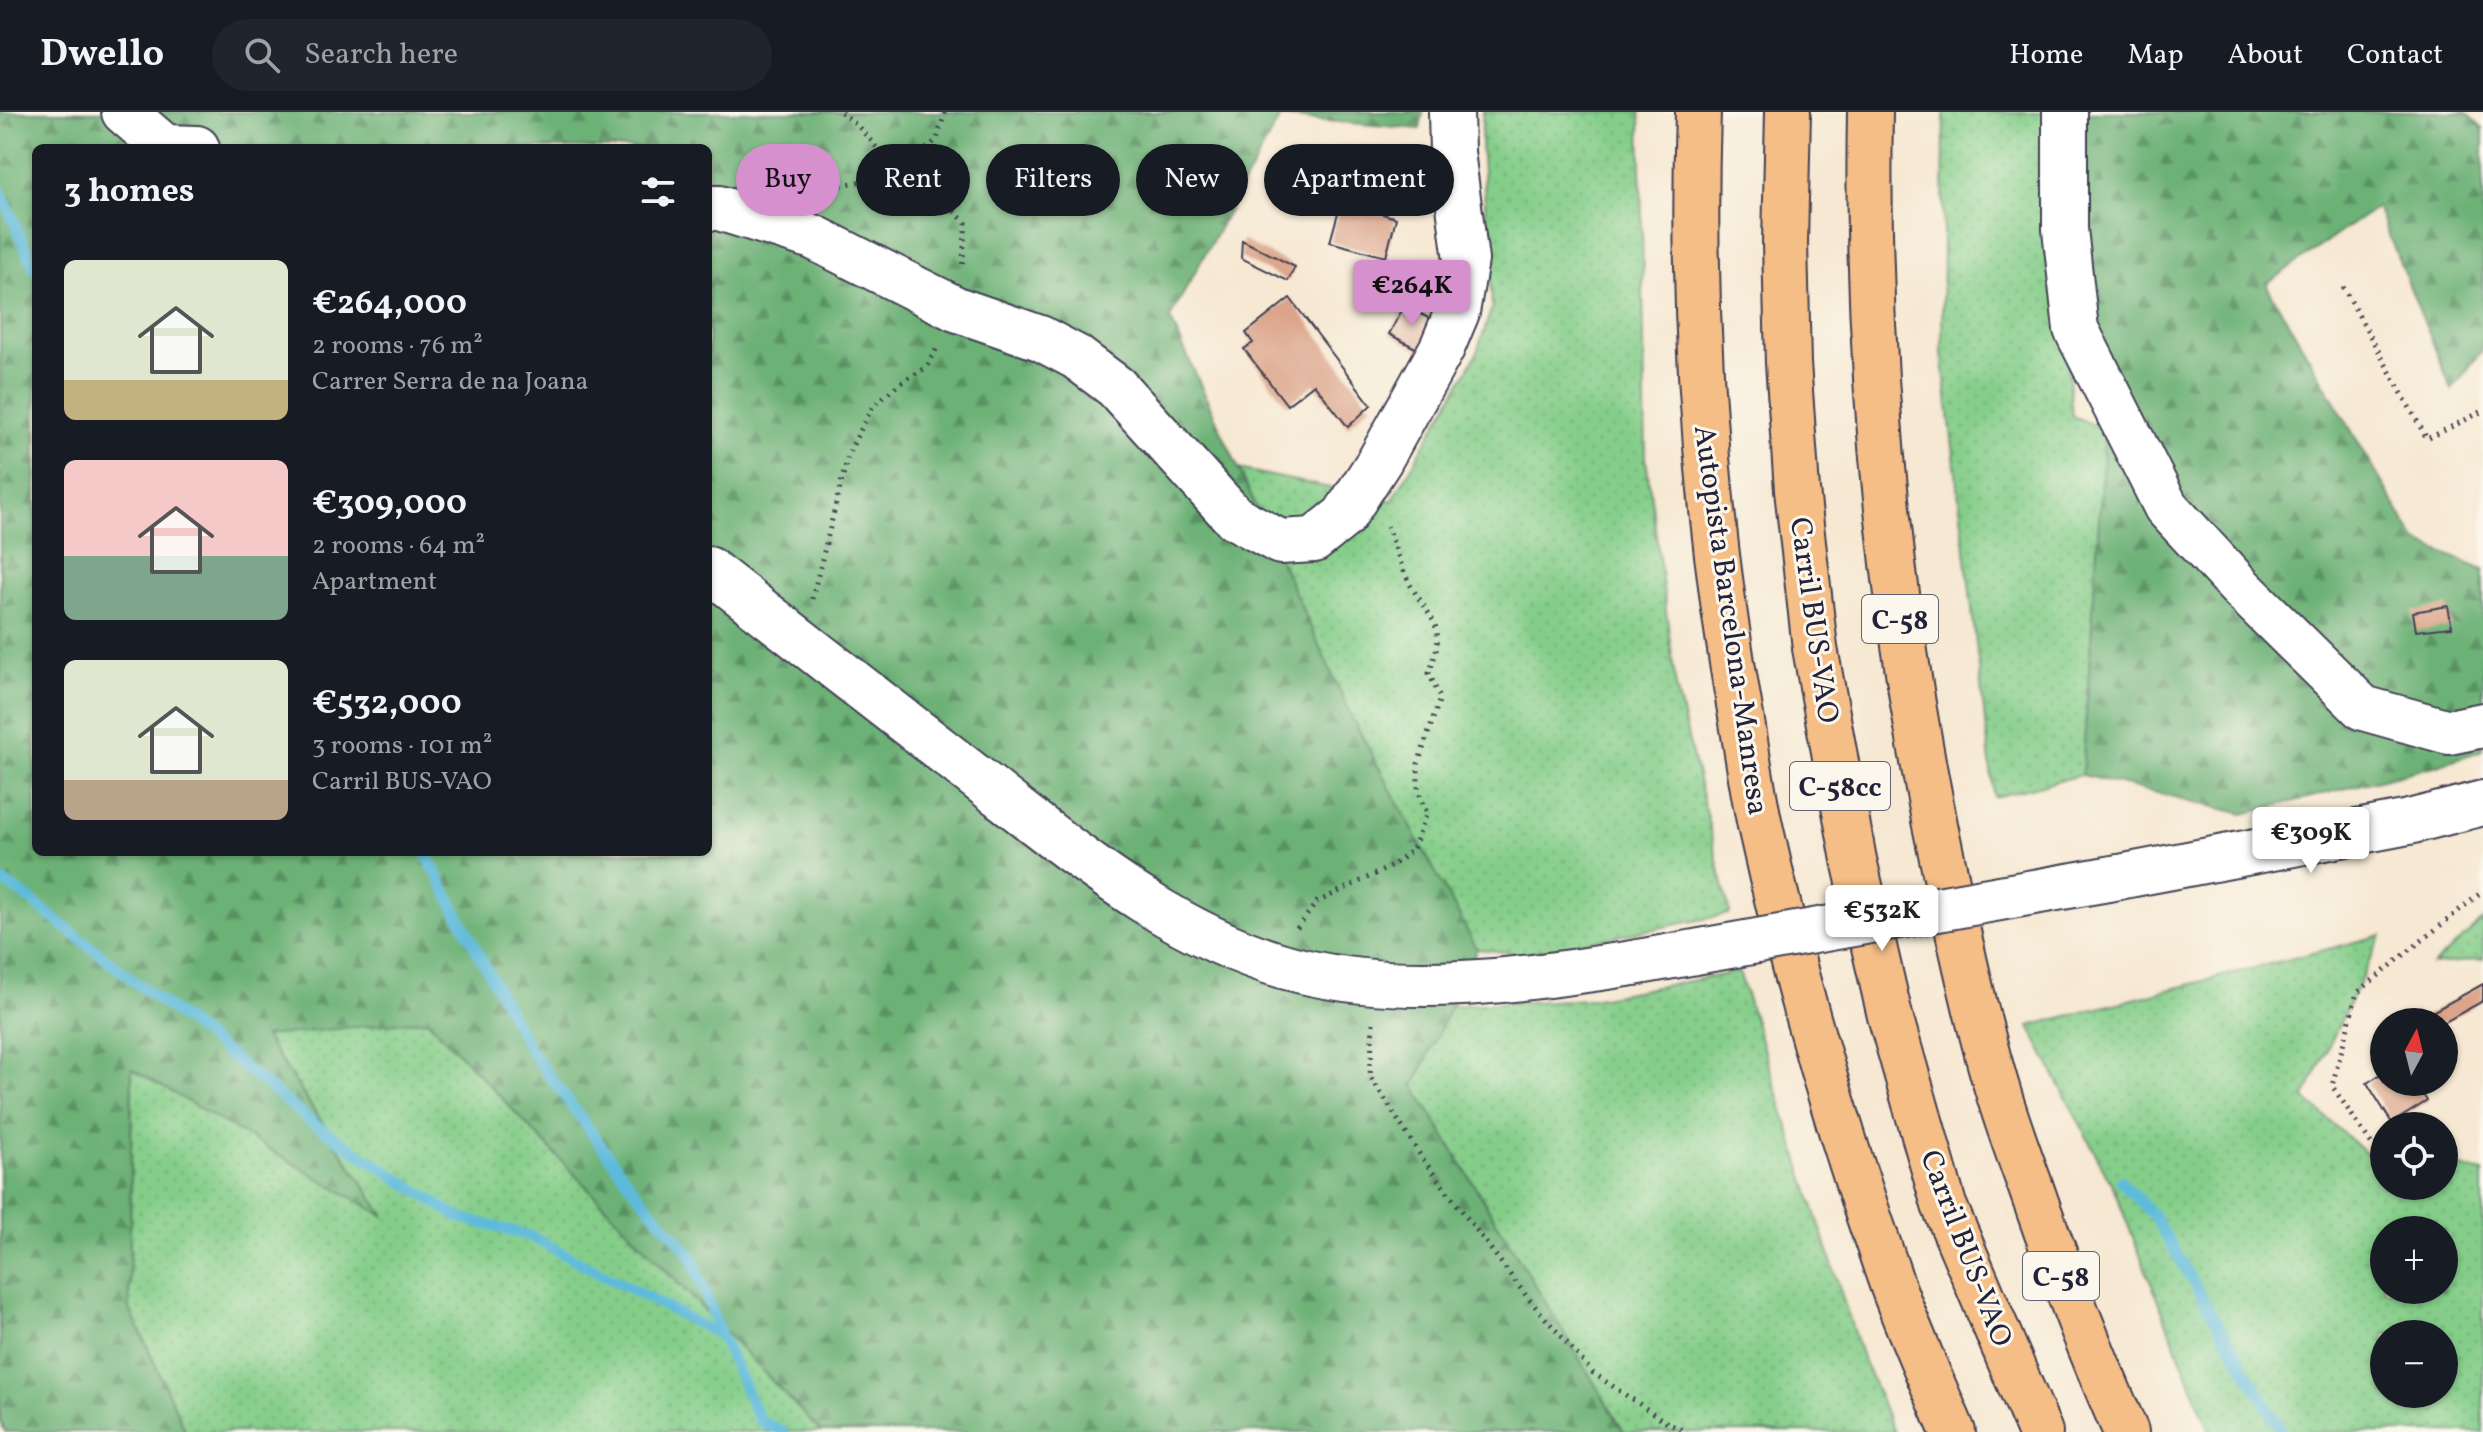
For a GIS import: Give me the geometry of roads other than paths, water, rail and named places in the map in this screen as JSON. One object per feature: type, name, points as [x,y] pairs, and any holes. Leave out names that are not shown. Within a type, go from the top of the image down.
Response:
[{"type":"highway","name":"Autopista Barcelona-Manresa","points":[[1698,112],[1699,343],[1705,445],[1731,664],[1760,827],[1805,1012],[1833,1109],[1894,1291],[1953,1432]]},
{"type":"highway","name":"Carril BUS-VAO","points":[[1788,112],[1785,243],[1797,490],[1815,648],[1854,860],[1890,1016],[1944,1205],[2040,1432]]},
{"type":"highway","name":"C-58","points":[[1870,112],[1870,241],[1880,435],[1888,534],[1914,722],[1974,1003],[1999,1096],[2063,1281],[2126,1432]]},
{"type":"street","points":[[124,112],[161,144]]},
{"type":"street","points":[[713,208],[813,237],[956,309],[1040,338],[1076,357],[1116,387],[1234,517],[1280,542],[1314,540],[1344,516],[1366,482],[1442,348],[1457,312],[1466,260],[1452,152],[1451,112]]},
{"type":"street","points":[[2065,112],[2065,229],[2076,329],[2166,507],[2239,586],[2363,708],[2449,732],[2483,725]]},
{"type":"street","points":[[712,572],[1098,871],[1170,916],[1237,949],[1301,971],[1385,984],[1506,981],[1633,963],[2119,877],[2409,822],[2483,803]]},
{"type":"waterway","points":[[0,190],[32,263]]},
{"type":"waterway","points":[[427,856],[528,1047],[632,1187],[691,1255],[721,1336]]},
{"type":"waterway","points":[[0,880],[20,892],[314,1124],[458,1217],[530,1236],[721,1336],[760,1421],[783,1432]]},
{"type":"waterway","points":[[2121,1181],[2154,1216],[2282,1432]]}]
